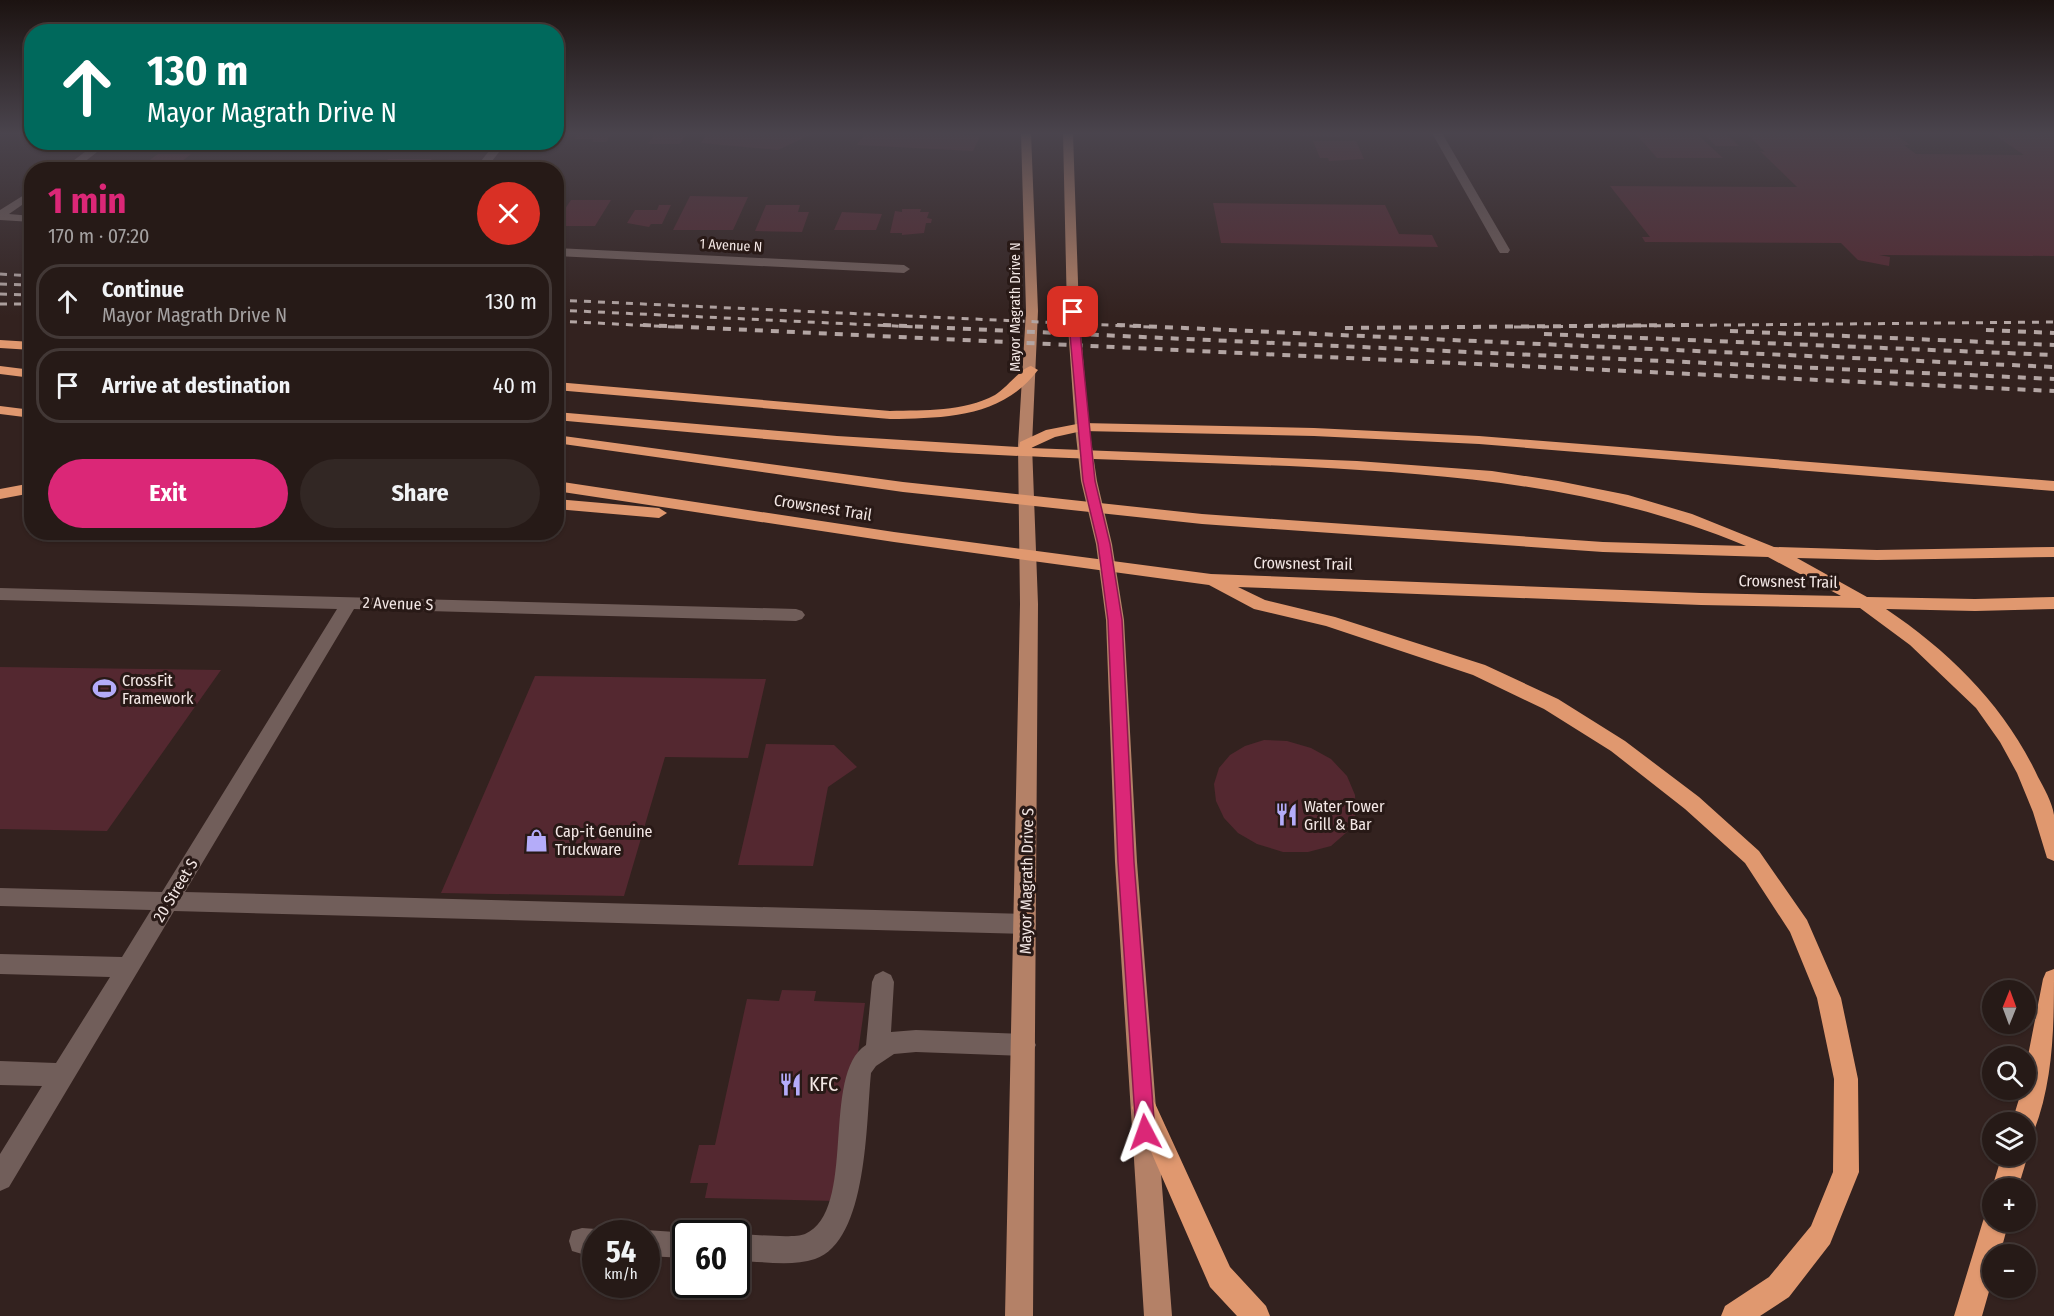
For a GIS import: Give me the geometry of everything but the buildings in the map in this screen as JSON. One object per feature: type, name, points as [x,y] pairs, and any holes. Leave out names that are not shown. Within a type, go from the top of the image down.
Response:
[{"type":"highway","points":[[0,344],[24,346]]},
{"type":"highway","points":[[0,369],[24,371]]},
{"type":"highway","points":[[564,387],[890,415],[931,414],[971,408],[1001,398],[1019,386],[1030,370]]},
{"type":"highway","points":[[0,410],[24,413]]},
{"type":"highway","points":[[564,417],[910,447],[1397,467],[1558,484],[1640,501],[1711,524],[1770,548],[1844,589],[1918,639],[1982,702],[2023,764],[2050,833],[2054,852]]},
{"type":"highway","points":[[1025,445],[1051,433],[1082,426],[1314,432],[1479,440],[2054,486]]},
{"type":"highway","name":"Crowsnest Trail","points":[[564,441],[903,487],[1202,519],[1603,547],[1877,555],[2054,552]]},
{"type":"highway","name":"Crowsnest Trail","points":[[564,487],[840,530],[1211,580],[1701,599],[1975,605],[2054,603]]},
{"type":"highway","points":[[0,494],[24,490]]},
{"type":"highway","points":[[564,505],[840,530]]},
{"type":"highway","points":[[1211,580],[1260,605],[1329,621],[1479,670],[1551,704],[1618,746],[1692,803],[1752,856],[1799,927],[1829,998],[1846,1078],[1846,1173],[1821,1235],[1779,1287],[1735,1316]]},
{"type":"highway","points":[[2028,1112],[2054,979]]},
{"type":"highway","points":[[1143,1108],[1220,1277],[1256,1316]]},
{"type":"highway","points":[[1968,1316],[1993,1232]]},
{"type":"main road","name":"Mayor Magrath Drive N","points":[[1025,445],[1032,295],[1028,194]]},
{"type":"main road","points":[[1070,194],[1073,312],[1082,426],[1089,481],[1104,544],[1115,620],[1126,862],[1158,1316]]},
{"type":"main road","name":"Mayor Magrath Drive S","points":[[1019,1316],[1029,604],[1025,445]]},
{"type":"street","points":[[1472,194],[1504,250]]},
{"type":"street","points":[[0,216],[24,200]]},
{"type":"street","points":[[0,216],[24,218]]},
{"type":"street","name":"1 Avenue N","points":[[564,252],[904,269]]},
{"type":"street","name":"2 Avenue S","points":[[0,594],[796,615]]},
{"type":"street","name":"20 Street S","points":[[0,1178],[350,602]]},
{"type":"street","points":[[0,897],[1025,924]]},
{"type":"street","points":[[0,963],[129,967]]},
{"type":"street","points":[[878,1049],[883,982]]},
{"type":"street","points":[[750,1247],[796,1249],[813,1245],[835,1225],[846,1191],[859,1070],[867,1058],[878,1049],[890,1043],[916,1041],[1024,1045]]},
{"type":"street","points":[[0,1073],[63,1075]]},
{"type":"railway","points":[[0,274],[24,276]]},
{"type":"railway","points":[[0,284],[24,285]]},
{"type":"railway","points":[[0,294],[24,295]]},
{"type":"railway","points":[[564,300],[1150,327]]},
{"type":"railway","points":[[0,304],[24,304]]},
{"type":"railway","points":[[564,310],[916,327]]},
{"type":"railway","points":[[564,321],[675,327]]},
{"type":"railway","points":[[1514,327],[2054,322]]},
{"type":"railway","points":[[643,325],[2054,391]]},
{"type":"railway","points":[[883,325],[2054,379]]},
{"type":"railway","points":[[1117,325],[2054,367]]},
{"type":"railway","points":[[1345,328],[1691,325]]},
{"type":"railway","points":[[1986,330],[2054,333]]},
{"type":"railway","points":[[1730,331],[2054,345]]},
{"type":"railway","points":[[1544,334],[2054,355]]},
{"type":"place","name":"CrossFit Framework","points":[[104,689]]},
{"type":"place","name":"Water Tower Grill & Bar","points":[[1286,815]]},
{"type":"place","name":"Cap-it Genuine Truckware","points":[[537,840]]},
{"type":"place","name":"KFC","points":[[791,1084]]},
{"type":"route","points":[[1073,312],[1089,481],[1104,544],[1115,620],[1126,862],[1145,1132]]}]
